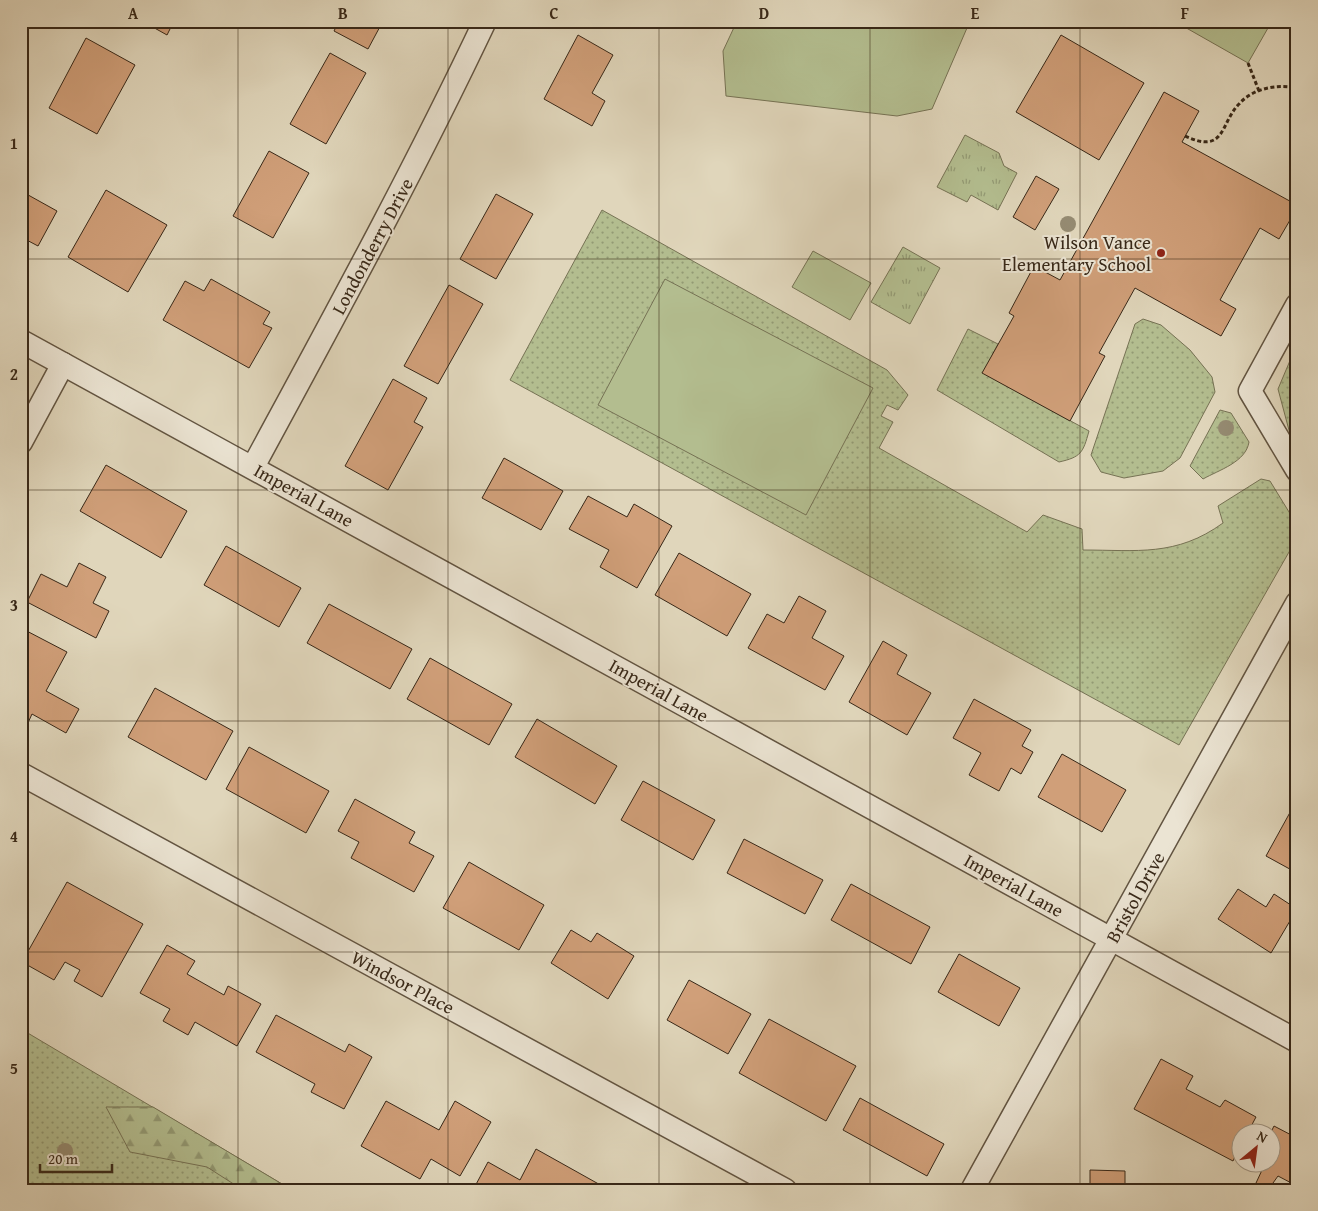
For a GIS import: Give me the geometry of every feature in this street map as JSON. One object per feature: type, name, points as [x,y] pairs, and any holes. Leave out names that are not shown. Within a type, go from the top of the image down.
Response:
[{"type":"street","name":"Londonderry Drive","points":[[253,467],[385,223],[443,110],[485,21]]},
{"type":"street","points":[[1297,305],[1250,391],[1297,470]]},
{"type":"street","name":"Imperial Lane","points":[[21,340],[1297,1041]]},
{"type":"street","points":[[21,442],[63,364]]},
{"type":"street","name":"Bristol Drive","points":[[972,1190],[1297,603]]},
{"type":"street","name":"Windsor Place","points":[[21,774],[785,1190]]},
{"type":"path","points":[[1248,63],[1259,91]]},
{"type":"path","points":[[1185,136],[1199,143],[1214,140],[1225,130],[1238,104],[1259,91],[1281,85],[1297,88]]},
{"type":"green space","points":[[737,21],[970,21],[932,109],[897,116],[726,96],[723,51]]},
{"type":"green space","points":[[1174,21],[1272,21],[1248,63]]},
{"type":"green space","points":[[965,135],[999,153],[1004,166],[1017,173],[998,210],[971,195],[967,202],[937,187]]},
{"type":"green space","points":[[602,210],[887,370],[908,395],[898,410],[887,405],[881,416],[893,422],[879,448],[1027,532],[1043,515],[1082,529],[1083,550],[1139,550],[1172,546],[1189,542],[1223,523],[1218,506],[1261,479],[1270,481],[1297,525],[1297,538],[1179,745],[510,380]]},
{"type":"green space","points":[[903,247],[940,268],[910,324],[871,302]]},
{"type":"green space","points":[[813,251],[871,283],[850,320],[792,287]]},
{"type":"green space","points":[[665,279],[873,388],[806,515],[598,405]]},
{"type":"green space","points":[[1143,319],[1161,325],[1190,350],[1212,377],[1215,392],[1180,458],[1163,471],[1124,478],[1101,472],[1091,455],[1135,324]]},
{"type":"green space","points":[[968,329],[998,344],[983,373],[1089,431],[1083,449],[1077,456],[1059,462],[937,390]]},
{"type":"green space","points":[[1297,344],[1297,447],[1290,434],[1278,389]]},
{"type":"green space","points":[[1220,410],[1231,413],[1249,442],[1243,455],[1231,465],[1203,479],[1190,466]]},
{"type":"green space","points":[[21,1029],[292,1190],[21,1190]]},
{"type":"green space","points":[[106,1107],[153,1107],[292,1190],[243,1190],[207,1167],[130,1152]]},
{"type":"building","points":[[142,21],[174,21],[167,35]]},
{"type":"building","points":[[339,21],[383,21],[368,49],[334,31]]},
{"type":"building","points":[[578,35],[613,55],[592,93],[605,101],[592,126],[544,99]]},
{"type":"building","points":[[1061,35],[1144,83],[1099,160],[1016,112]]},
{"type":"building","points":[[86,38],[135,65],[97,134],[49,108]]},
{"type":"building","points":[[330,53],[366,73],[326,144],[290,124]]},
{"type":"building","name":"Wilson Vance Elementary School","points":[[1164,92],[1199,111],[1182,142],[1297,205],[1297,208],[1279,239],[1260,228],[1220,300],[1236,309],[1221,336],[1135,288],[1099,353],[1105,356],[1070,421],[982,373],[1014,316],[1009,313],[1034,266],[1060,280]]},
{"type":"building","points":[[269,151],[309,173],[273,238],[233,216]]},
{"type":"building","points":[[1036,176],[1059,189],[1035,230],[1013,217]]},
{"type":"building","points":[[106,190],[167,225],[128,292],[68,257]]},
{"type":"building","points":[[21,191],[57,211],[38,246],[21,237]]},
{"type":"building","points":[[496,194],[533,214],[496,279],[460,259]]},
{"type":"building","points":[[211,279],[270,312],[263,324],[272,328],[249,368],[163,320],[185,281],[204,291]]},
{"type":"building","points":[[449,285],[483,304],[438,384],[404,366]]},
{"type":"building","points":[[393,379],[427,398],[414,422],[423,427],[388,490],[345,466]]},
{"type":"building","points":[[504,458],[563,491],[541,530],[482,498]]},
{"type":"building","points":[[106,465],[187,511],[161,558],[80,511]]},
{"type":"building","points":[[588,496],[627,517],[634,504],[672,526],[637,588],[600,567],[609,550],[569,529]]},
{"type":"building","points":[[226,546],[301,588],[279,627],[204,585]]},
{"type":"building","points":[[679,553],[751,594],[727,636],[655,595]]},
{"type":"building","points":[[79,563],[106,577],[93,603],[109,611],[96,638],[27,602],[41,574],[67,587]]},
{"type":"building","points":[[799,596],[826,611],[812,638],[844,656],[825,690],[748,648],[767,614],[784,623]]},
{"type":"building","points":[[329,604],[412,649],[390,689],[307,643]]},
{"type":"building","points":[[21,628],[67,652],[46,691],[79,709],[66,733],[32,714],[27,725],[21,722],[21,668],[24,663],[21,662]]},
{"type":"building","points":[[883,641],[907,655],[897,674],[931,693],[907,735],[849,702]]},
{"type":"building","points":[[430,658],[512,704],[489,745],[407,699]]},
{"type":"building","points":[[155,688],[233,731],[206,780],[128,737]]},
{"type":"building","points":[[974,699],[1031,730],[1022,746],[1033,752],[1021,774],[1011,768],[999,791],[969,775],[981,753],[953,738]]},
{"type":"building","points":[[537,719],[617,766],[595,804],[515,757]]},
{"type":"building","points":[[249,747],[329,791],[306,833],[226,789]]},
{"type":"building","points":[[1062,754],[1126,790],[1102,832],[1038,797]]},
{"type":"building","points":[[643,781],[715,820],[693,860],[621,820]]},
{"type":"building","points":[[355,799],[415,832],[409,843],[434,856],[414,892],[351,858],[359,842],[338,831]]},
{"type":"building","points":[[1293,807],[1297,809],[1297,873],[1266,856]]},
{"type":"building","points":[[744,839],[823,880],[805,914],[727,873]]},
{"type":"building","points":[[469,862],[544,905],[519,950],[443,908]]},
{"type":"building","points":[[67,882],[143,924],[102,997],[74,981],[80,970],[65,962],[54,980],[22,962]]},
{"type":"building","points":[[851,884],[930,927],[911,964],[831,920]]},
{"type":"building","points":[[1238,889],[1266,907],[1274,894],[1297,909],[1271,953],[1218,919]]},
{"type":"building","points":[[571,930],[591,942],[597,933],[634,956],[608,999],[551,963]]},
{"type":"building","points":[[167,945],[195,961],[187,974],[224,995],[228,986],[261,1004],[237,1046],[195,1022],[188,1035],[163,1021],[170,1009],[140,993]]},
{"type":"building","points":[[959,954],[1020,988],[999,1026],[938,992]]},
{"type":"building","points":[[689,980],[751,1014],[728,1054],[667,1020]]},
{"type":"building","points":[[276,1015],[345,1052],[349,1044],[372,1057],[344,1109],[311,1092],[315,1084],[256,1052]]},
{"type":"building","points":[[769,1019],[856,1066],[826,1121],[739,1073]]},
{"type":"building","points":[[1161,1059],[1193,1076],[1186,1089],[1220,1107],[1225,1100],[1256,1117],[1252,1124],[1230,1124],[1230,1159],[1134,1109]]},
{"type":"building","points":[[860,1098],[944,1144],[927,1176],[843,1130]]},
{"type":"building","points":[[386,1101],[439,1130],[455,1101],[491,1122],[460,1176],[431,1159],[420,1179],[361,1146]]},
{"type":"building","points":[[1280,1129],[1297,1138],[1297,1186],[1278,1176],[1268,1190],[1256,1183],[1260,1174],[1280,1174]]},
{"type":"building","points":[[536,1149],[604,1187],[603,1190],[473,1190],[488,1162],[520,1180]]},
{"type":"building","points":[[1090,1170],[1125,1171],[1125,1190],[1084,1190],[1084,1187],[1090,1187]]},
{"type":"place","name":"Wilson Vance Elementary School","points":[[1161,253]]}]
